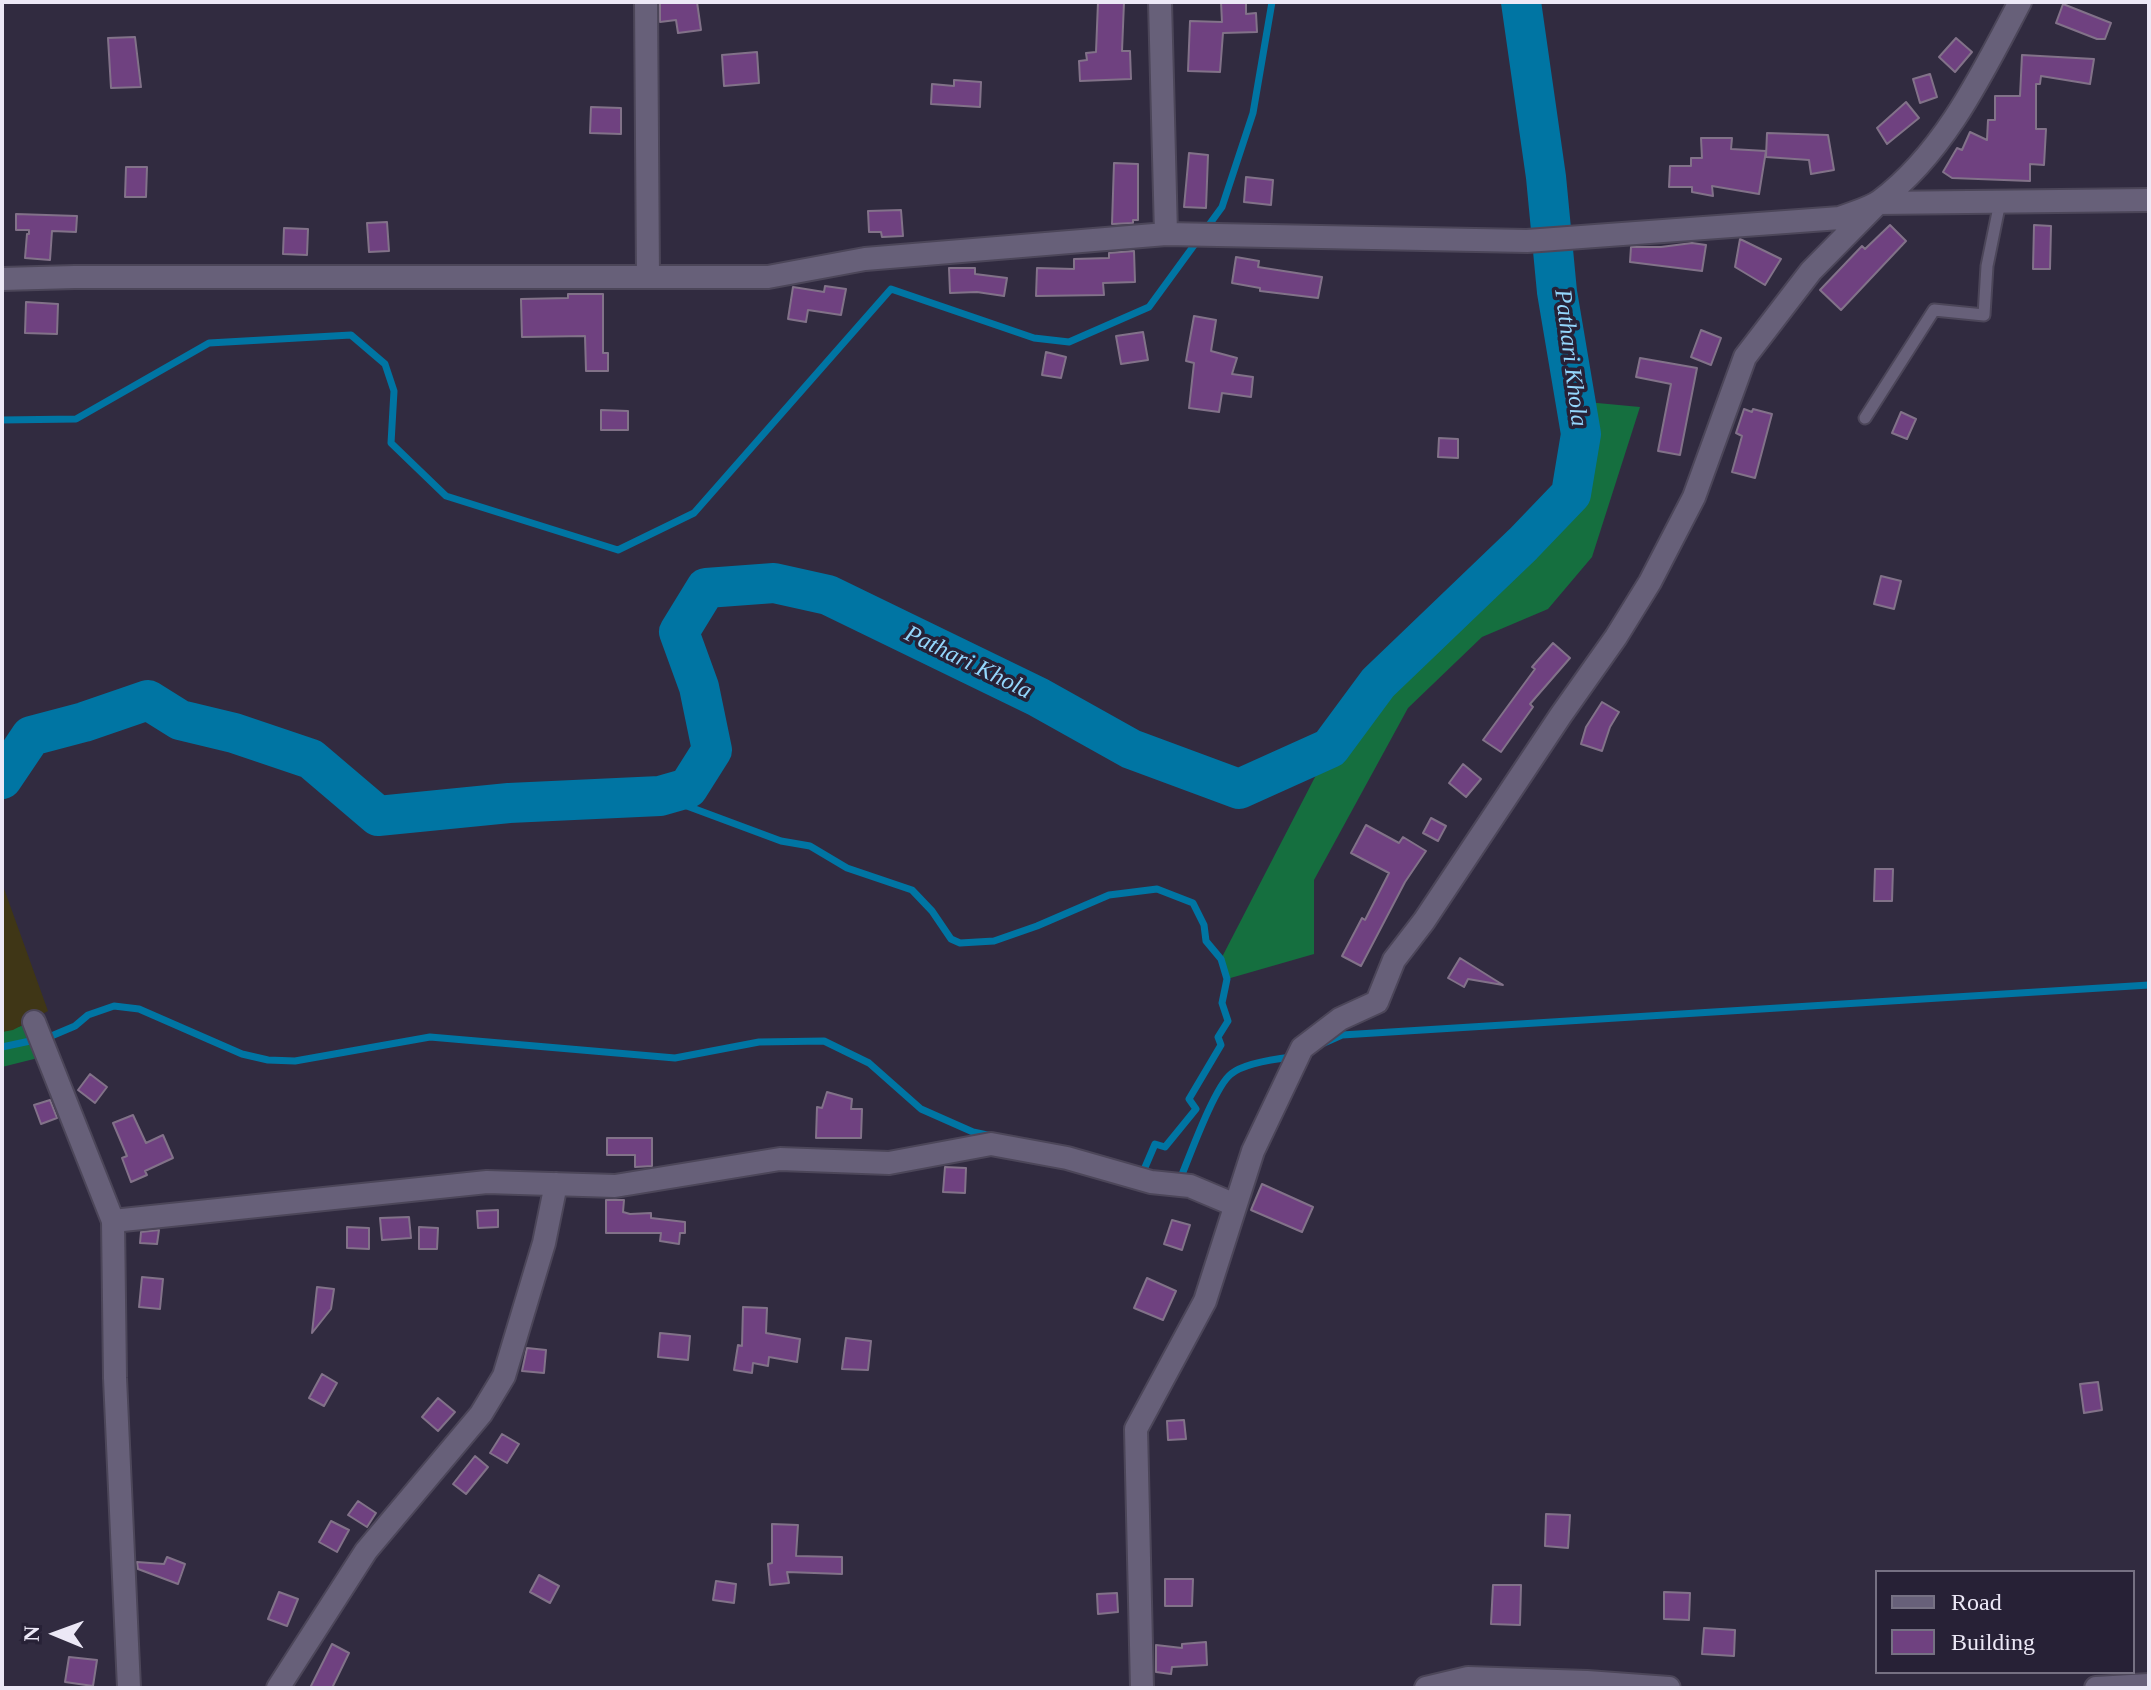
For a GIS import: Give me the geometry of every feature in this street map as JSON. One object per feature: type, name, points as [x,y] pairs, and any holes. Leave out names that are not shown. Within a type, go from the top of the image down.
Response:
[{"type":"street","points":[[646,2],[648,277]]},
{"type":"street","points":[[1160,2],[1166,234]]},
{"type":"street","points":[[1142,1688],[1136,1429],[1205,1301],[1253,1151],[1302,1048],[1340,1019],[1377,1002],[1394,960],[1424,921],[1650,582],[1694,497],[1745,357],[1811,271],[1922,163],[1957,113],[2020,2]]},
{"type":"street","points":[[2,279],[768,277],[865,259],[1166,234],[1527,241],[1840,218],[1878,203],[2149,200]]},
{"type":"street","points":[[34,1022],[113,1221],[115,1378],[129,1688]]},
{"type":"street","points":[[113,1221],[487,1182],[615,1186],[780,1159],[889,1163],[991,1144],[1067,1158],[1151,1182],[1190,1186],[1235,1205]]},
{"type":"street","points":[[278,1688],[366,1551],[481,1414],[504,1376],[544,1243],[556,1184]]},
{"type":"street","points":[[1426,1688],[1468,1678],[1669,1688]]},
{"type":"street","points":[[2096,1688],[2149,1685]]},
{"type":"lane","points":[[1865,418],[1934,310],[1984,315],[1987,266],[2000,202]]},
{"type":"green space","points":[[1576,401],[1640,407],[1592,557],[1548,609],[1482,637],[1408,708],[1314,880],[1314,954],[1227,979],[1221,959],[1330,748],[1378,683],[1571,494],[1581,434]]},
{"type":"green space","points":[[34,1022],[46,1056],[2,1067],[2,1032]]},
{"type":"sand","points":[[2,883],[48,1011],[13,1030],[2,1032]]},
{"type":"building","points":[[660,2],[697,2],[701,30],[678,33],[676,20],[660,22]]},
{"type":"building","points":[[1098,2],[1124,2],[1122,51],[1130,51],[1131,79],[1080,81],[1079,61],[1087,60],[1086,53],[1096,52]]},
{"type":"building","points":[[1221,2],[1246,2],[1246,14],[1256,13],[1257,32],[1223,33],[1220,72],[1188,71],[1190,21],[1222,22]]},
{"type":"building","points":[[2063,4],[2111,23],[2105,39],[2097,39],[2056,23]]},
{"type":"building","points":[[135,37],[141,87],[111,88],[108,38]]},
{"type":"building","points":[[1956,38],[1972,52],[1955,72],[1939,57]]},
{"type":"building","points":[[757,52],[759,83],[724,86],[722,55]]},
{"type":"building","points":[[2022,55],[2094,59],[2090,84],[2041,76],[2040,84],[2036,84],[2036,129],[2046,129],[2044,165],[2030,164],[2030,181],[1952,178],[1943,172],[1957,148],[1962,150],[1970,132],[1987,140],[1988,120],[1995,120],[1995,96],[2020,96]]},
{"type":"building","points":[[1930,74],[1937,97],[1920,103],[1913,79]]},
{"type":"building","points":[[954,80],[981,82],[980,107],[931,104],[932,84],[954,86]]},
{"type":"building","points":[[1906,102],[1919,118],[1887,144],[1877,128]]},
{"type":"building","points":[[591,107],[621,108],[621,134],[590,133]]},
{"type":"building","points":[[1767,133],[1828,135],[1834,170],[1811,174],[1809,160],[1766,157]]},
{"type":"building","points":[[1701,138],[1732,138],[1731,149],[1766,151],[1759,194],[1712,186],[1713,196],[1692,192],[1692,187],[1669,187],[1670,166],[1691,166],[1691,158],[1702,158]]},
{"type":"building","points":[[1189,153],[1208,155],[1206,208],[1184,207]]},
{"type":"building","points":[[1114,163],[1138,164],[1138,220],[1133,220],[1133,223],[1112,224]]},
{"type":"building","points":[[126,167],[147,167],[146,197],[125,197]]},
{"type":"building","points":[[1246,177],[1273,180],[1271,205],[1244,202]]},
{"type":"building","points":[[901,210],[903,236],[882,237],[881,232],[869,232],[868,211]]},
{"type":"building","points":[[16,214],[77,216],[76,232],[52,231],[50,260],[25,258],[29,230],[16,230]]},
{"type":"building","points":[[387,222],[389,251],[369,252],[367,223]]},
{"type":"building","points":[[1890,225],[1906,241],[1841,310],[1820,290],[1862,246],[1865,249]]},
{"type":"building","points":[[2034,225],[2051,226],[2050,269],[2033,269]]},
{"type":"building","points":[[284,228],[308,229],[307,255],[283,254]]},
{"type":"building","points":[[1740,239],[1781,259],[1765,285],[1735,267]]},
{"type":"building","points":[[1706,245],[1702,271],[1630,262],[1631,247]]},
{"type":"building","points":[[1134,251],[1135,282],[1103,283],[1104,295],[1036,296],[1037,268],[1074,269],[1074,259],[1109,258],[1109,253]]},
{"type":"building","points":[[1236,257],[1259,261],[1258,267],[1322,277],[1318,298],[1260,291],[1260,288],[1232,283]]},
{"type":"building","points":[[949,268],[975,268],[975,274],[1007,278],[1004,296],[977,292],[950,293]]},
{"type":"building","points":[[825,286],[846,289],[841,315],[808,310],[806,322],[788,319],[793,287],[824,292]]},
{"type":"building","points":[[568,294],[603,294],[603,353],[608,353],[608,371],[586,371],[585,336],[522,337],[521,299],[568,298]]},
{"type":"building","points":[[26,302],[58,304],[57,334],[25,333]]},
{"type":"building","points":[[1194,316],[1216,320],[1211,351],[1237,358],[1232,374],[1253,377],[1251,397],[1222,393],[1219,412],[1189,408],[1194,363],[1186,361]]},
{"type":"building","points":[[1701,330],[1721,338],[1711,365],[1691,357]]},
{"type":"building","points":[[1143,332],[1148,360],[1121,364],[1116,336]]},
{"type":"building","points":[[1046,352],[1066,357],[1061,378],[1042,375]]},
{"type":"building","points":[[1640,358],[1697,368],[1680,455],[1658,451],[1671,384],[1636,377]]},
{"type":"building","points":[[1744,409],[1772,414],[1755,478],[1732,472],[1742,436],[1736,433]]},
{"type":"building","points":[[601,410],[628,411],[628,430],[601,430]]},
{"type":"building","points":[[1901,412],[1916,419],[1907,439],[1892,433]]},
{"type":"building","points":[[1439,438],[1458,439],[1458,458],[1438,457]]},
{"type":"building","points":[[1881,576],[1901,581],[1894,609],[1874,604]]},
{"type":"building","points":[[1553,643],[1570,658],[1530,704],[1533,707],[1501,752],[1483,740],[1535,669],[1532,667]]},
{"type":"building","points":[[1602,702],[1619,712],[1602,751],[1581,744],[1586,727]]},
{"type":"building","points":[[1463,764],[1481,779],[1466,797],[1449,783]]},
{"type":"building","points":[[1431,818],[1446,826],[1438,841],[1423,833]]},
{"type":"building","points":[[1366,825],[1399,843],[1403,837],[1426,851],[1405,882],[1361,966],[1342,956],[1389,873],[1351,853]]},
{"type":"building","points":[[1875,869],[1893,869],[1892,901],[1874,901]]},
{"type":"building","points":[[1460,958],[1503,985],[1468,979],[1464,987],[1448,978]]},
{"type":"building","points":[[90,1074],[107,1087],[95,1103],[78,1090]]},
{"type":"building","points":[[827,1092],[852,1099],[851,1109],[862,1109],[861,1138],[816,1138],[817,1107],[822,1108]]},
{"type":"building","points":[[50,1100],[57,1118],[41,1124],[34,1105]]},
{"type":"building","points":[[133,1115],[146,1143],[163,1135],[173,1158],[145,1171],[147,1175],[131,1182],[122,1158],[127,1156],[113,1123]]},
{"type":"building","points":[[607,1138],[652,1138],[652,1166],[635,1167],[635,1155],[607,1155]]},
{"type":"building","points":[[945,1167],[966,1168],[965,1193],[943,1192]]},
{"type":"building","points":[[1262,1184],[1313,1207],[1302,1232],[1251,1210]]},
{"type":"building","points":[[606,1200],[624,1200],[623,1212],[630,1214],[651,1213],[651,1218],[685,1222],[685,1233],[680,1233],[679,1244],[660,1241],[661,1233],[606,1233]]},
{"type":"building","points":[[498,1210],[498,1227],[478,1228],[477,1211]]},
{"type":"building","points":[[409,1217],[411,1238],[382,1240],[380,1218]]},
{"type":"building","points":[[1172,1220],[1190,1225],[1182,1250],[1164,1244]]},
{"type":"building","points":[[347,1227],[369,1228],[369,1249],[347,1248]]},
{"type":"building","points":[[419,1227],[438,1228],[437,1249],[419,1249]]},
{"type":"building","points":[[159,1230],[157,1244],[140,1243],[141,1232]]},
{"type":"building","points":[[142,1277],[163,1279],[160,1309],[139,1307]]},
{"type":"building","points":[[1147,1278],[1176,1291],[1163,1320],[1134,1308]]},
{"type":"building","points":[[317,1287],[334,1289],[331,1309],[312,1333]]},
{"type":"building","points":[[743,1307],[767,1308],[766,1333],[800,1339],[797,1362],[769,1357],[768,1366],[753,1363],[752,1373],[734,1370],[738,1345],[742,1346]]},
{"type":"building","points":[[660,1333],[690,1336],[688,1360],[658,1357]]},
{"type":"building","points":[[846,1338],[871,1341],[868,1370],[842,1369]]},
{"type":"building","points":[[527,1348],[546,1350],[544,1373],[522,1371]]},
{"type":"building","points":[[322,1374],[337,1383],[324,1406],[309,1398]]},
{"type":"building","points":[[2098,1382],[2102,1410],[2084,1413],[2080,1384]]},
{"type":"building","points":[[438,1398],[455,1412],[438,1431],[422,1417]]},
{"type":"building","points":[[1184,1420],[1186,1439],[1168,1440],[1167,1421]]},
{"type":"building","points":[[502,1434],[519,1444],[507,1463],[490,1453]]},
{"type":"building","points":[[475,1456],[488,1467],[466,1494],[453,1484]]},
{"type":"building","points":[[358,1501],[376,1513],[367,1527],[348,1515]]},
{"type":"building","points":[[1546,1514],[1570,1515],[1568,1548],[1545,1546]]},
{"type":"building","points":[[331,1521],[349,1530],[337,1552],[319,1542]]},
{"type":"building","points":[[772,1524],[798,1525],[796,1556],[842,1557],[842,1574],[787,1572],[789,1583],[770,1585],[768,1564],[772,1563]]},
{"type":"building","points":[[167,1557],[185,1564],[178,1584],[138,1569],[137,1562],[164,1564]]},
{"type":"building","points":[[539,1575],[559,1586],[550,1603],[530,1592]]},
{"type":"building","points":[[1165,1579],[1193,1579],[1192,1606],[1165,1606]]},
{"type":"building","points":[[716,1581],[736,1584],[734,1603],[713,1600]]},
{"type":"building","points":[[1493,1585],[1521,1585],[1520,1625],[1491,1624]]},
{"type":"building","points":[[279,1592],[298,1599],[287,1626],[268,1619]]},
{"type":"building","points":[[1664,1592],[1690,1593],[1689,1620],[1664,1619]]},
{"type":"building","points":[[1117,1593],[1118,1612],[1098,1614],[1097,1594]]},
{"type":"building","points":[[1704,1628],[1735,1630],[1734,1656],[1702,1654]]},
{"type":"building","points":[[1206,1642],[1207,1665],[1172,1667],[1171,1674],[1156,1672],[1156,1645],[1182,1648],[1182,1644]]},
{"type":"building","points":[[332,1644],[349,1653],[332,1688],[310,1688]]},
{"type":"building","points":[[69,1657],[97,1660],[93,1686],[65,1682]]},
{"type":"waterway","points":[[2,420],[76,419],[209,343],[351,335],[385,364],[394,391],[391,443],[446,496],[618,550],[694,513],[891,289],[1034,338],[1069,342],[1149,307],[1222,207],[1253,113],[1272,2]]},
{"type":"waterway","name":"Pathari Khola","points":[[2,779],[31,736],[148,700],[180,720],[234,733],[311,759],[378,816],[509,803],[660,796],[688,788],[712,750],[699,687],[679,632],[706,588],[774,583],[828,595],[1038,697],[1131,749],[1239,789],[1330,748],[1378,683],[1571,494],[1581,434],[1557,292],[1546,177],[1521,2]]},
{"type":"waterway","points":[[660,796],[781,841],[810,846],[847,868],[912,890],[932,911],[951,939],[960,943],[994,941],[1109,895],[1157,889],[1193,903],[1204,925],[1206,941],[1221,959]]},
{"type":"waterway","points":[[1143,1172],[1155,1144],[1165,1147],[1196,1109],[1189,1099],[1221,1045],[1218,1037],[1228,1021],[1222,1003],[1227,979],[1221,959]]},
{"type":"waterway","points":[[1324,1043],[1342,1035],[2149,985]]},
{"type":"waterway","points":[[2,1047],[49,1037],[75,1026],[88,1015],[114,1006],[139,1009],[242,1054],[268,1060],[295,1061],[430,1037],[675,1058],[759,1042],[824,1041],[869,1063],[921,1109],[973,1132],[992,1136]]},
{"type":"waterway","points":[[1176,1176],[1181,1177],[1211,1106],[1231,1074],[1252,1064],[1292,1057]]}]
